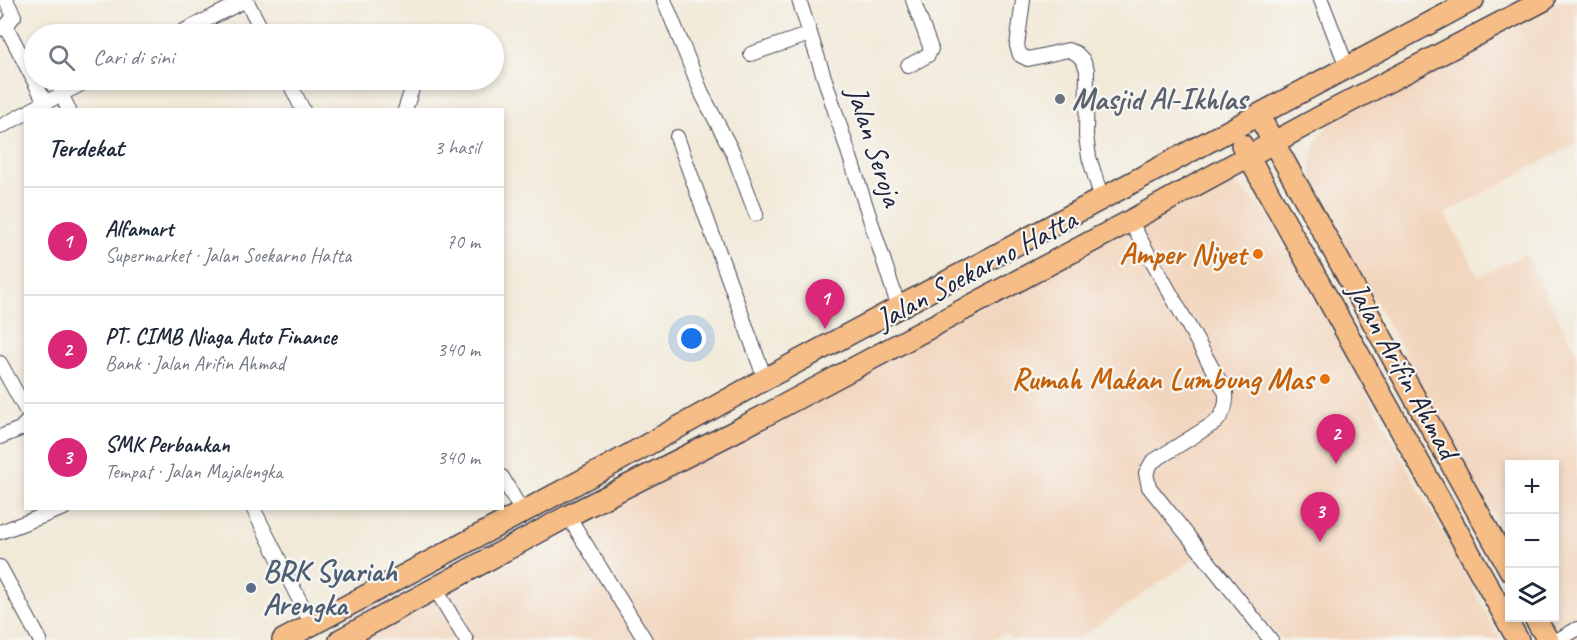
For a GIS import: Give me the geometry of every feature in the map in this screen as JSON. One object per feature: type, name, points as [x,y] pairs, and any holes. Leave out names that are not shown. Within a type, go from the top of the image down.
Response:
[{"type":"main road","name":"Jalan Soekarno Hatta","points":[[283,640],[1473,0]]},
{"type":"main road","name":"Jalan Soekarno Hatta","points":[[340,640],[568,516],[732,433],[1311,122],[1544,0]]},
{"type":"main road","points":[[1300,94],[1296,105],[1297,110],[1302,117],[1311,122]]},
{"type":"main road","name":"Jalan Arifin Ahmad","points":[[1258,116],[1508,568]]},
{"type":"main road","name":"Jalan Arifin Ahmad","points":[[1234,129],[1518,640]]},
{"type":"main road","points":[[1537,622],[1548,640]]},
{"type":"street","points":[[6,0],[14,16],[3,27],[24,64]]},
{"type":"street","points":[[198,24],[246,0],[259,24]]},
{"type":"street","points":[[664,0],[703,96],[733,153],[756,214]]},
{"type":"street","name":"Jalan Seroja","points":[[799,0],[899,308]]},
{"type":"street","points":[[908,66],[928,55],[931,49],[913,0]]},
{"type":"street","points":[[1023,0],[1017,46],[1020,55],[1028,59],[1068,50],[1076,53],[1087,70],[1086,136],[1089,157],[1102,199]]},
{"type":"street","points":[[1322,0],[1347,67]]},
{"type":"street","points":[[751,54],[810,34]]},
{"type":"street","points":[[38,90],[45,102]]},
{"type":"street","points":[[37,108],[67,90]]},
{"type":"street","points":[[293,90],[302,108]]},
{"type":"street","points":[[406,108],[412,90]]},
{"type":"street","points":[[61,93],[68,108]]},
{"type":"street","points":[[0,127],[24,117]]},
{"type":"street","points":[[677,137],[765,379]]},
{"type":"street","points":[[1130,221],[1226,393],[1227,402],[1224,414],[1216,422],[1152,462],[1148,468],[1146,480],[1149,488],[1265,638]]},
{"type":"street","points":[[0,363],[24,406]]},
{"type":"street","points":[[0,437],[24,425]]},
{"type":"street","points":[[504,480],[522,512]]},
{"type":"street","points":[[0,532],[59,510]]},
{"type":"street","points":[[254,510],[312,625]]},
{"type":"street","points":[[568,516],[645,640]]},
{"type":"street","points":[[0,567],[40,640]]},
{"type":"street","points":[[435,588],[466,640]]},
{"type":"street","points":[[1558,640],[1577,629]]},
{"type":"shaded area","points":[[1555,0],[1577,0],[1577,143],[1445,214],[1479,277],[1525,254],[1577,353],[1577,640],[1560,640],[1550,622],[1559,622],[1559,460],[1505,460],[1505,539],[1318,196],[1311,169],[1313,151],[1321,134],[1332,119],[1348,108]]},
{"type":"shaded area","points":[[1238,185],[1274,221],[1501,640],[1282,640],[1204,552],[1077,640],[1010,640],[1005,633],[993,640],[362,640],[1184,196]]},
{"type":"place","name":"Masjid Al-Ikhlas","points":[[1060,99]]},
{"type":"place","name":"Amper Niyet","points":[[1258,254]]},
{"type":"place","name":"Alfamart","points":[[825,329]]},
{"type":"place","name":"Rumah Makan Lumbung Mas","points":[[1325,379]]},
{"type":"place","name":"PT. CIMB Niaga Auto Finance","points":[[1336,464]]},
{"type":"place","name":"SMK Perbankan","points":[[1320,542]]},
{"type":"place","name":"BRK Syariah Arengka","points":[[251,588]]}]
